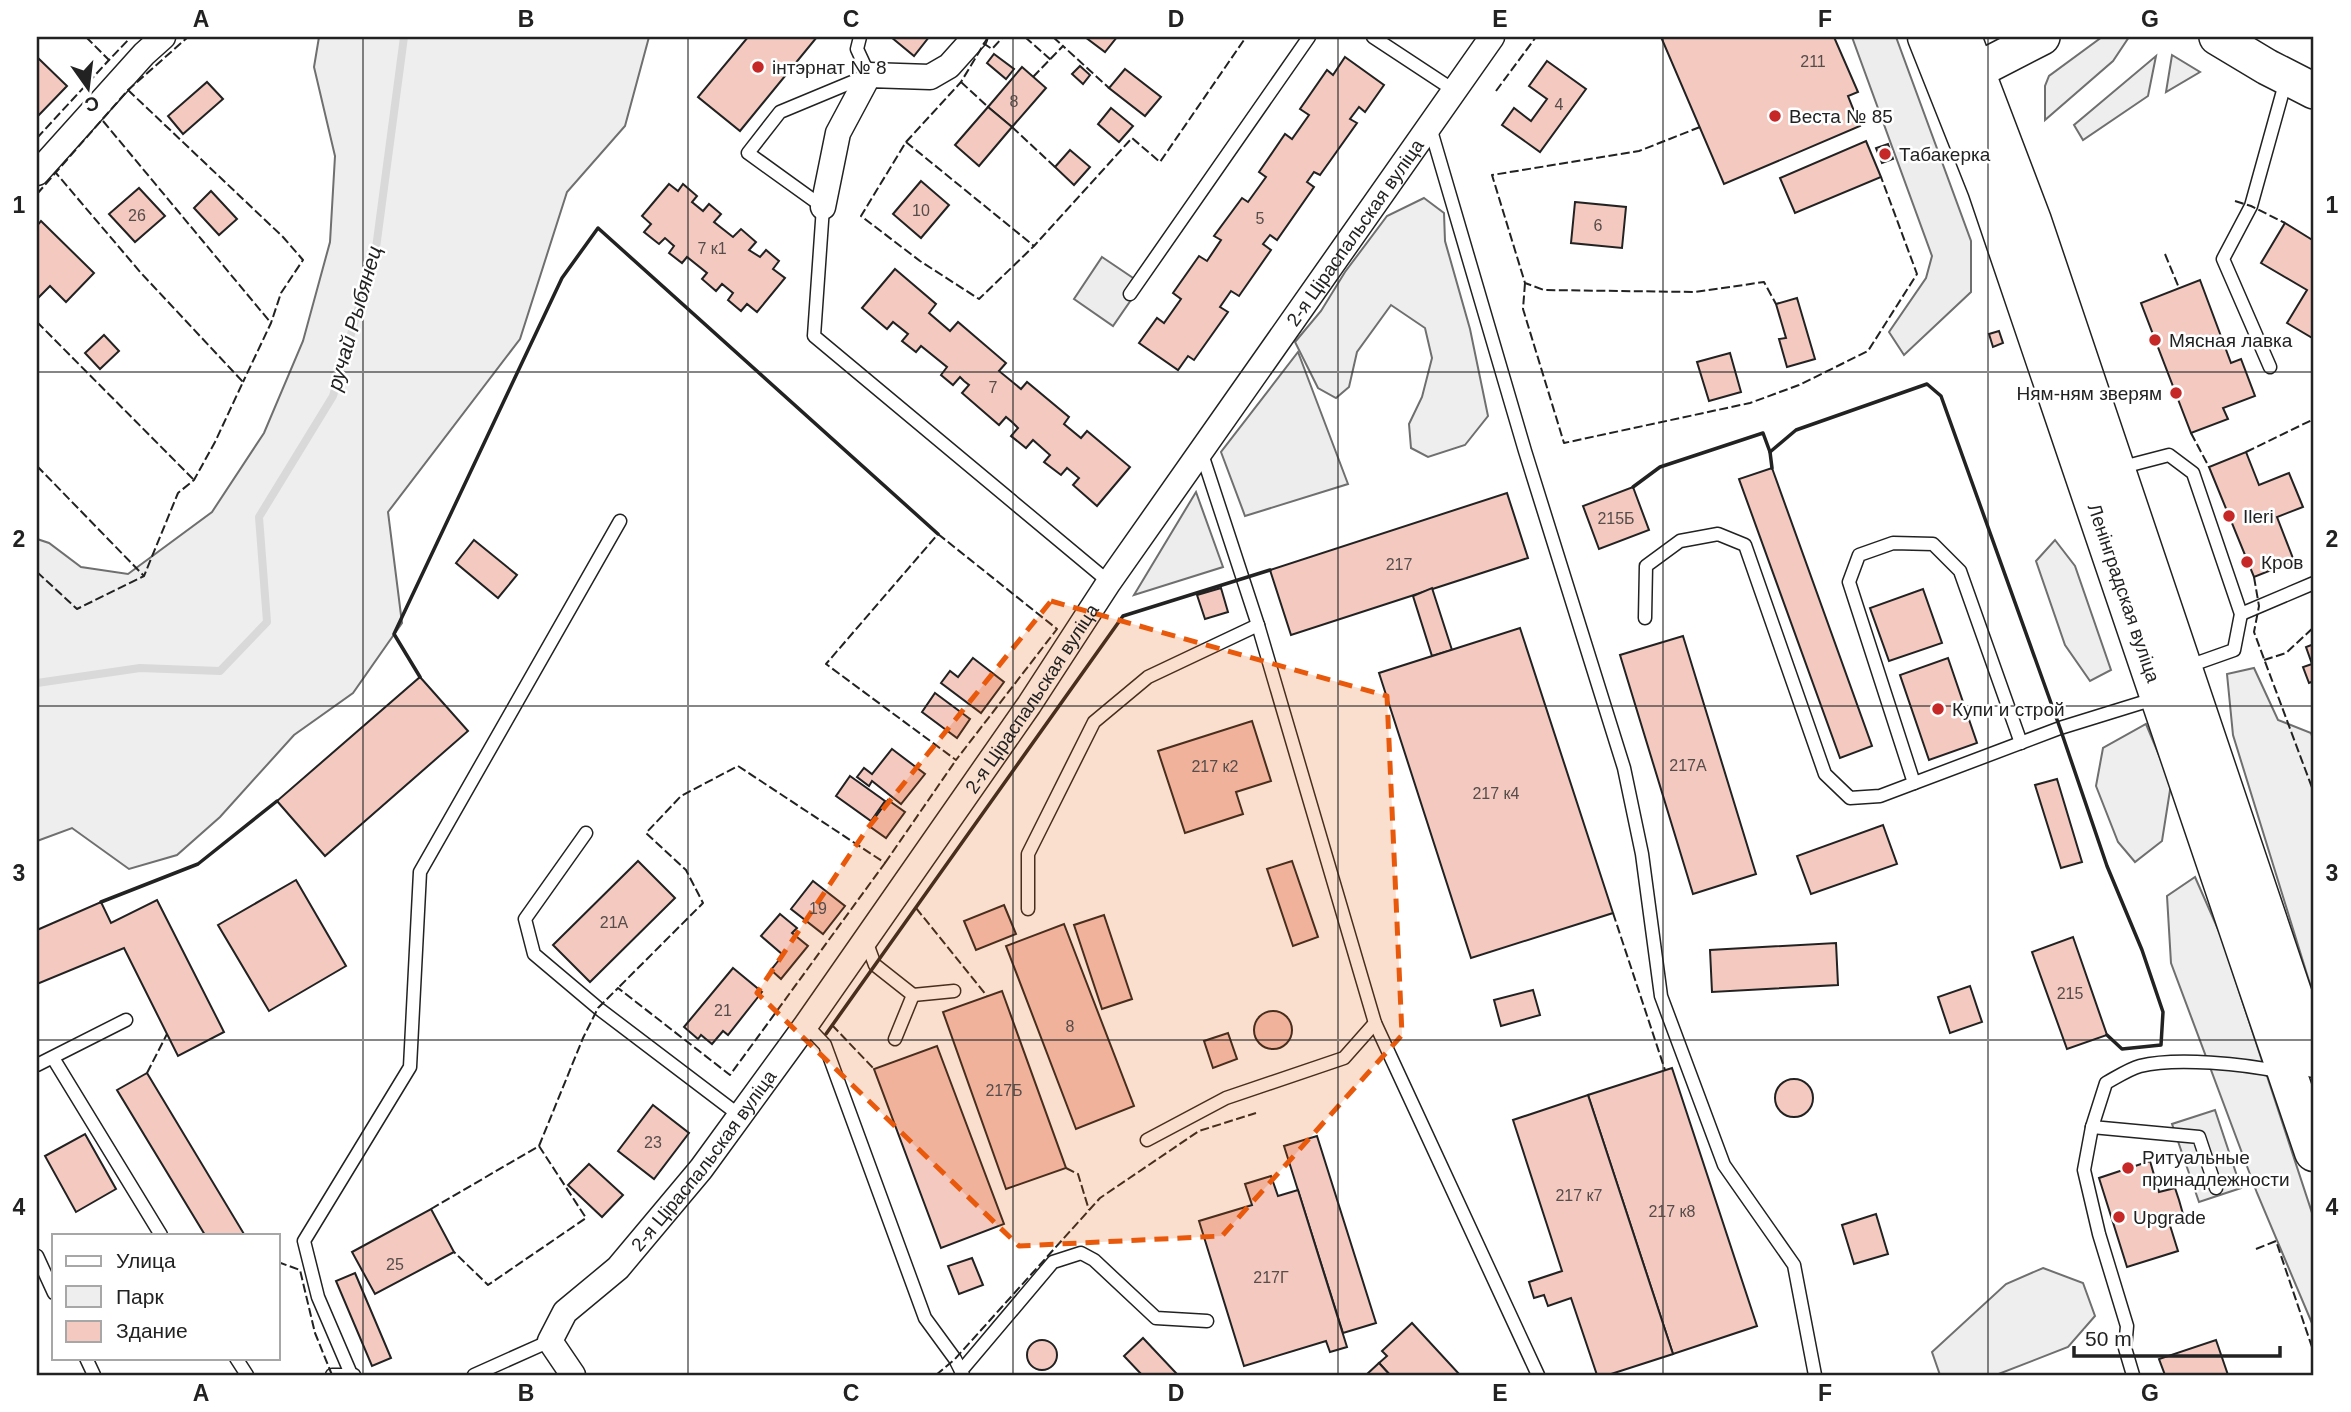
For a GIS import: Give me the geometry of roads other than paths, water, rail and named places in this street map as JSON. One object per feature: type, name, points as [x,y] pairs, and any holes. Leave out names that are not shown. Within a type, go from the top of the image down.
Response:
[{"type":"main road","name":"Ленінградская вуліца","points":[[1927,37],[1960,77],[2028,210],[2115,469],[2171,683]]},
{"type":"main road","name":"Ленінградская вуліца","points":[[1962,37],[1960,77],[1987,188],[2171,683],[2303,1066],[2314,1152]]},
{"type":"main road","points":[[1960,77],[2042,37]]},
{"type":"main road","points":[[2228,40],[2300,83]]},
{"type":"street","points":[[37,173],[144,54],[163,37]]},
{"type":"street","points":[[823,207],[838,133],[869,75],[930,77],[949,66],[975,37]]},
{"type":"street","name":"2-я Ціраспальская вуліца","points":[[550,1341],[565,1312],[618,1268],[701,1169],[806,1025],[1029,705],[1109,582],[1492,37]]},
{"type":"street","points":[[550,1341],[573,1375]]},
{"type":"lane","points":[[860,37],[857,49],[869,75],[780,112],[748,153],[823,207],[814,336],[1109,582]]},
{"type":"lane","points":[[1130,293],[1309,37]]},
{"type":"lane","points":[[1373,37],[1455,91]]},
{"type":"lane","points":[[2270,367],[2223,259],[2251,206],[2300,83]]},
{"type":"lane","points":[[1430,127],[1525,451],[1624,768],[1642,854],[1661,996],[1724,1165],[1794,1265],[1815,1375]]},
{"type":"lane","points":[[1201,451],[1258,625],[1375,1023],[1538,1375]]},
{"type":"lane","points":[[1645,618],[1646,566],[1680,541],[1718,534],[1745,545],[1825,774],[1850,798],[1880,796],[2171,683],[2234,650],[2241,614],[2193,473],[2169,455],[2115,469]]},
{"type":"lane","points":[[332,1375],[352,1375],[318,1297],[304,1241],[410,1067],[420,872],[620,521]]},
{"type":"lane","points":[[1914,783],[1849,582],[1859,555],[1893,543],[1933,544],[1960,571],[2021,743]]},
{"type":"lane","points":[[2241,614],[2314,583]]},
{"type":"lane","points":[[1028,909],[1028,854],[1094,722],[1148,677],[1258,625]]},
{"type":"lane","points":[[586,833],[525,919],[534,954],[598,1008],[739,1115]]},
{"type":"lane","points":[[865,938],[875,965],[914,995],[954,991]]},
{"type":"lane","points":[[895,1039],[914,995]]},
{"type":"lane","points":[[37,1065],[126,1020]]},
{"type":"lane","points":[[1147,1140],[1226,1098],[1344,1058],[1375,1023]]},
{"type":"lane","points":[[806,1025],[825,1045],[925,1318],[962,1373],[1054,1262],[1081,1253],[1094,1260],[1156,1318],[1207,1321]]},
{"type":"lane","points":[[53,1058],[160,1234]]},
{"type":"lane","points":[[2133,1375],[2125,1348],[2127,1326],[2099,1234],[2084,1170],[2092,1127],[2106,1083],[2138,1066],[2168,1062],[2303,1066]]},
{"type":"lane","points":[[2092,1127],[2199,1137],[2217,1188]]},
{"type":"lane","points":[[37,1256],[52,1289]]},
{"type":"lane","points":[[474,1375],[550,1341]]},
{"type":"lane","points":[[237,1360],[247,1375]]},
{"type":"waterway","name":"ручай Рыбянец","points":[[37,683],[140,668],[220,671],[267,622],[259,517],[333,396],[376,248],[404,37]]},
{"type":"place","name":"інтэрнат № 8","points":[[758,67]]},
{"type":"place","name":"Веста № 85","points":[[1775,116]]},
{"type":"place","name":"Табакерка","points":[[1885,154]]},
{"type":"place","name":"Мясная лавка","points":[[2155,340]]},
{"type":"place","name":"Ням-ням зверям","points":[[2176,393]]},
{"type":"place","name":"Ileri","points":[[2229,516]]},
{"type":"place","name":"Кров","points":[[2247,562]]},
{"type":"place","name":"Купи и строй","points":[[1938,709]]},
{"type":"place","name":"Ритуальные принадлежности","points":[[2128,1168]]},
{"type":"place","name":"Upgrade","points":[[2119,1217]]}]
